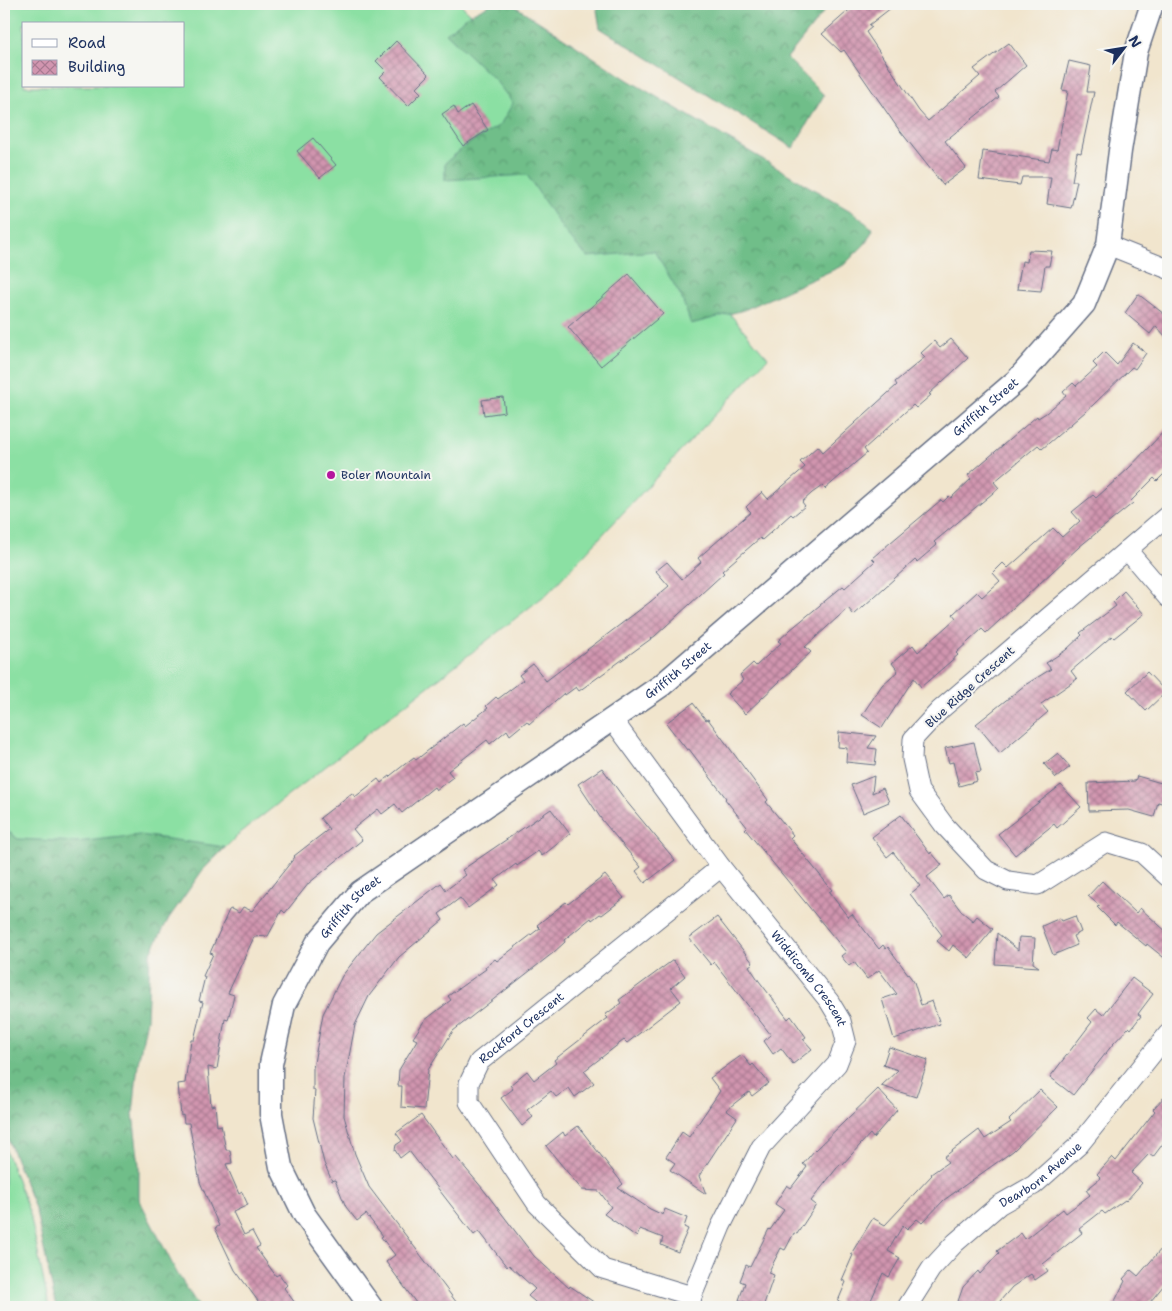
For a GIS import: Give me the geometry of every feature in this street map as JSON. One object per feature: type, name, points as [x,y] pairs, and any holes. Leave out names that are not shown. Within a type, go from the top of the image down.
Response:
[{"type":"street","name":"Griffith Street","points":[[371,1307],[304,1214],[281,1167],[270,1114],[271,1064],[284,1005],[317,943],[360,892],[662,685],[1017,380],[1084,304],[1108,245],[1120,151],[1136,52],[1152,4]]},
{"type":"street","points":[[1108,245],[1168,269]]},
{"type":"street","name":"Blue Ridge Crescent","points":[[1168,515],[940,710],[912,739],[912,760],[919,790],[944,825],[986,870],[1008,881],[1038,885],[1106,842],[1142,853],[1168,877]]},
{"type":"street","points":[[1127,550],[1168,598]]},
{"type":"street","name":"Widdicomb Crescent","points":[[612,719],[721,867],[829,1001],[841,1021],[846,1041],[837,1064],[760,1147],[721,1226],[691,1302]]},
{"type":"street","name":"Rockford Crescent","points":[[691,1302],[603,1269],[537,1204],[469,1102],[469,1083],[478,1062],[721,867]]},
{"type":"street","name":"Dearborn Avenue","points":[[907,1307],[931,1269],[955,1243],[999,1205],[1034,1185],[1079,1145],[1168,1034]]},
{"type":"green space","name":"Boler Mountain","points":[[4,4],[461,4],[768,358],[548,593],[239,834],[4,1069]]},
{"type":"green space","points":[[491,4],[512,4],[628,80],[854,213],[873,229],[866,243],[844,265],[744,310],[691,324],[681,296],[654,251],[587,257],[564,231],[527,175],[445,180],[445,163],[468,144],[500,125],[513,103],[495,80],[446,33],[469,15]]},
{"type":"green space","points":[[600,4],[830,4],[787,58],[824,95],[793,148],[600,28],[597,10]]},
{"type":"green space","points":[[4,828],[18,839],[76,842],[140,835],[225,847],[202,871],[169,918],[150,954],[147,1019],[138,1063],[133,1114],[139,1165],[139,1199],[177,1273],[199,1307],[56,1307],[36,1211],[4,1129]]},
{"type":"green space","points":[[4,1146],[30,1214],[49,1307],[4,1307]]},
{"type":"building","points":[[856,4],[896,4],[869,25],[872,27],[866,32],[919,111],[928,121],[980,76],[974,69],[1009,43],[1026,65],[995,92],[999,97],[945,141],[966,168],[943,185],[897,127],[844,50],[841,52],[822,34]]},
{"type":"building","points":[[396,41],[429,75],[416,88],[421,93],[408,106],[380,77],[386,71],[376,61]]},
{"type":"building","points":[[1069,61],[1091,66],[1087,92],[1094,92],[1081,153],[1077,152],[1072,181],[1077,181],[1071,208],[1047,204],[1051,177],[1022,177],[1020,185],[979,180],[983,151],[1049,161],[1052,149],[1057,150],[1068,91],[1062,90]]},
{"type":"building","points":[[471,105],[488,130],[463,146],[442,114],[454,106],[458,114]]},
{"type":"building","points":[[313,138],[336,165],[320,178],[297,151]]},
{"type":"building","points":[[1029,250],[1052,251],[1049,266],[1045,266],[1041,291],[1017,289],[1022,261],[1027,262]]},
{"type":"building","points":[[629,274],[663,314],[601,366],[568,327]]},
{"type":"building","points":[[1138,294],[1168,317],[1168,339],[1156,326],[1150,334],[1125,313]]},
{"type":"building","points":[[951,339],[968,358],[929,394],[931,395],[916,408],[913,405],[864,449],[867,453],[825,489],[822,486],[812,493],[802,502],[805,506],[793,516],[791,514],[762,540],[760,538],[722,571],[724,573],[655,636],[579,691],[576,687],[565,695],[564,693],[529,724],[527,721],[510,735],[507,730],[490,744],[487,740],[448,771],[453,777],[436,790],[434,787],[402,813],[395,804],[382,814],[378,809],[353,829],[362,840],[309,883],[285,913],[282,910],[268,936],[254,937],[228,993],[234,995],[228,1020],[225,1019],[217,1069],[208,1067],[211,1106],[215,1105],[217,1126],[221,1125],[226,1150],[230,1150],[232,1163],[226,1164],[239,1194],[242,1192],[248,1205],[233,1212],[244,1235],[252,1231],[260,1246],[256,1248],[276,1276],[279,1274],[287,1285],[284,1288],[298,1307],[270,1307],[265,1301],[261,1305],[235,1270],[215,1228],[219,1226],[200,1182],[189,1123],[184,1123],[183,1115],[181,1116],[178,1084],[185,1083],[191,1040],[194,1040],[203,1002],[199,1001],[205,977],[203,976],[213,954],[210,953],[229,910],[231,909],[239,913],[243,907],[252,911],[294,856],[329,829],[320,818],[352,793],[355,797],[378,779],[381,783],[414,757],[416,760],[463,723],[465,726],[488,708],[486,706],[496,697],[498,699],[523,680],[519,675],[533,664],[546,681],[650,602],[669,586],[656,571],[667,562],[682,579],[701,562],[698,558],[751,512],[746,507],[762,492],[768,499],[805,467],[800,462],[818,446],[823,452],[897,385],[895,382],[925,357],[921,353],[934,341],[940,348]]},
{"type":"building","points":[[1133,343],[1146,353],[1135,369],[1132,367],[1093,405],[1042,449],[1038,445],[994,482],[999,488],[934,542],[937,545],[917,562],[915,560],[854,615],[848,608],[805,647],[811,652],[745,714],[727,694],[743,680],[740,675],[753,663],[756,666],[781,643],[778,641],[790,630],[843,586],[845,588],[875,561],[872,558],[941,500],[943,502],[949,496],[951,498],[971,479],[968,475],[1037,416],[1038,418],[1046,413],[1066,396],[1063,392],[1073,383],[1076,386],[1097,367],[1093,363],[1104,352],[1117,365]]},
{"type":"building","points":[[503,397],[505,412],[484,415],[482,400]]},
{"type":"building","points":[[1168,427],[1168,470],[1157,481],[1154,478],[1131,501],[1133,503],[1079,547],[986,633],[982,629],[956,653],[958,655],[921,687],[914,678],[882,728],[862,715],[882,685],[898,671],[892,663],[913,645],[918,652],[956,618],[953,614],[977,592],[982,597],[1000,581],[993,573],[1003,563],[1008,568],[1053,528],[1062,537],[1080,521],[1072,512],[1093,495],[1096,498],[1128,469]]},
{"type":"building","points":[[1124,591],[1144,614],[1114,638],[1112,636],[1071,671],[1077,679],[1041,704],[1048,712],[1000,753],[976,724],[1025,685],[1051,669],[1046,663],[1066,650],[1082,635],[1080,633],[1116,606],[1113,602]]},
{"type":"building","points":[[1147,672],[1166,692],[1146,711],[1127,691]]},
{"type":"building","points":[[693,703],[706,720],[708,719],[768,800],[766,802],[793,835],[790,838],[832,890],[829,892],[848,917],[852,914],[879,949],[883,945],[886,949],[888,947],[914,982],[921,1005],[932,1001],[940,1024],[894,1039],[882,999],[897,994],[879,970],[867,979],[854,962],[849,966],[841,956],[846,952],[745,829],[747,827],[726,798],[689,749],[687,750],[666,723]]},
{"type":"building","points":[[839,732],[876,736],[868,748],[877,749],[875,765],[846,762],[847,748],[838,747]]},
{"type":"building","points":[[974,742],[981,772],[975,773],[977,781],[959,786],[953,762],[949,763],[945,748]]},
{"type":"building","points":[[1058,753],[1070,767],[1056,778],[1044,764]]},
{"type":"building","points":[[602,768],[626,801],[675,860],[645,883],[636,871],[641,867],[602,820],[578,784]]},
{"type":"building","points":[[874,776],[872,793],[883,788],[889,802],[863,813],[851,785]]},
{"type":"building","points":[[1137,776],[1168,785],[1165,804],[1158,802],[1154,817],[1129,810],[1089,811],[1088,783],[1135,781]]},
{"type":"building","points":[[1061,785],[1081,807],[1057,828],[1054,824],[1015,855],[998,834]]},
{"type":"building","points":[[551,809],[570,834],[542,856],[538,851],[517,866],[516,864],[495,880],[499,885],[468,908],[460,898],[439,914],[443,920],[399,957],[369,996],[355,1025],[345,1078],[344,1116],[355,1154],[369,1187],[460,1307],[419,1307],[386,1262],[395,1255],[381,1237],[383,1236],[366,1214],[357,1221],[346,1207],[335,1180],[332,1181],[324,1163],[313,1118],[315,1090],[313,1090],[313,1068],[323,1014],[342,976],[376,933],[441,883],[446,890],[466,875],[462,870]]},
{"type":"building","points":[[901,815],[930,854],[931,852],[942,865],[927,877],[944,899],[949,895],[961,911],[973,921],[977,916],[993,929],[969,958],[953,945],[949,951],[937,941],[942,935],[910,894],[920,886],[893,852],[887,857],[872,837]]},
{"type":"building","points":[[605,875],[624,898],[602,915],[600,914],[592,920],[591,918],[564,940],[565,942],[553,953],[453,1031],[428,1070],[424,1109],[401,1107],[402,1086],[398,1086],[399,1070],[417,1040],[413,1038],[424,1021],[451,1000],[448,996],[486,969],[485,967],[495,959],[497,961],[540,928],[537,925],[566,902],[568,904]]},
{"type":"building","points":[[1102,881],[1136,913],[1140,908],[1168,933],[1168,961],[1117,922],[1115,925],[1097,907],[1100,906],[1088,896]]},
{"type":"building","points":[[1075,916],[1081,932],[1073,936],[1077,945],[1053,955],[1042,926],[1060,918],[1062,921]]},
{"type":"building","points":[[717,917],[753,963],[749,966],[759,981],[788,1019],[791,1016],[806,1037],[803,1039],[812,1049],[793,1064],[781,1048],[773,1054],[764,1041],[771,1035],[714,962],[711,965],[689,938]]},
{"type":"building","points":[[997,933],[1018,950],[1019,937],[1035,938],[1033,963],[1039,967],[995,964]]},
{"type":"building","points":[[673,960],[685,976],[671,988],[681,1001],[627,1043],[624,1040],[584,1071],[594,1083],[575,1097],[569,1088],[556,1097],[551,1091],[527,1110],[533,1117],[522,1126],[501,1098],[513,1089],[510,1085],[527,1071],[534,1080],[556,1063],[554,1060],[608,1018],[605,1015],[621,1003],[619,1000]]},
{"type":"building","points":[[1132,978],[1153,994],[1138,1014],[1141,1016],[1131,1029],[1129,1027],[1113,1044],[1073,1095],[1050,1077],[1092,1022],[1088,1018],[1096,1009],[1103,1015]]},
{"type":"building","points":[[889,1047],[928,1060],[916,1097],[881,1086],[898,1070],[883,1065]]},
{"type":"building","points":[[742,1055],[751,1066],[753,1064],[769,1083],[752,1096],[749,1092],[726,1110],[737,1118],[699,1176],[706,1194],[670,1170],[675,1163],[666,1157],[682,1132],[689,1137],[720,1091],[710,1078]]},
{"type":"building","points":[[878,1089],[897,1110],[873,1138],[870,1134],[842,1165],[840,1164],[811,1201],[816,1205],[797,1234],[794,1233],[785,1250],[781,1248],[768,1273],[774,1275],[763,1307],[739,1300],[745,1283],[740,1281],[746,1265],[750,1267],[769,1229],[784,1210],[775,1204],[787,1185],[791,1188],[807,1167],[803,1164],[814,1151]]},
{"type":"building","points":[[1040,1090],[1058,1107],[1013,1151],[944,1200],[922,1223],[917,1219],[907,1229],[903,1225],[888,1251],[900,1258],[889,1277],[883,1273],[868,1307],[853,1307],[838,1301],[846,1282],[842,1280],[853,1255],[851,1254],[873,1218],[885,1225],[931,1174],[948,1162],[944,1157],[979,1130],[985,1139],[1011,1122],[1009,1120]]},
{"type":"building","points":[[1168,1093],[1168,1137],[1153,1157],[1149,1154],[1131,1173],[1142,1183],[1126,1201],[1105,1214],[1102,1211],[1079,1229],[1082,1233],[1043,1264],[1048,1271],[1035,1280],[1031,1274],[1012,1287],[995,1307],[956,1307],[963,1287],[978,1271],[980,1274],[999,1253],[997,1251],[1021,1233],[1025,1239],[1063,1209],[1066,1213],[1090,1195],[1086,1190],[1101,1178],[1097,1174],[1112,1157],[1116,1161],[1155,1111],[1153,1109]]},
{"type":"building","points":[[421,1115],[453,1159],[456,1157],[483,1189],[534,1256],[569,1288],[570,1286],[601,1307],[541,1307],[528,1296],[535,1289],[509,1265],[507,1267],[479,1231],[474,1235],[409,1151],[400,1158],[395,1150],[396,1145],[402,1141],[396,1133]]},
{"type":"building","points":[[578,1126],[623,1184],[618,1188],[650,1209],[663,1215],[665,1209],[687,1218],[684,1227],[688,1229],[678,1252],[661,1245],[663,1238],[640,1229],[637,1237],[604,1214],[611,1207],[599,1191],[582,1190],[546,1146],[563,1132],[565,1136]]},
{"type":"building","points":[[1168,1241],[1168,1280],[1146,1307],[1112,1307],[1125,1281],[1123,1279],[1131,1270],[1138,1276]]},
{"type":"place","name":"Boler Mountain","points":[[331,475]]}]
